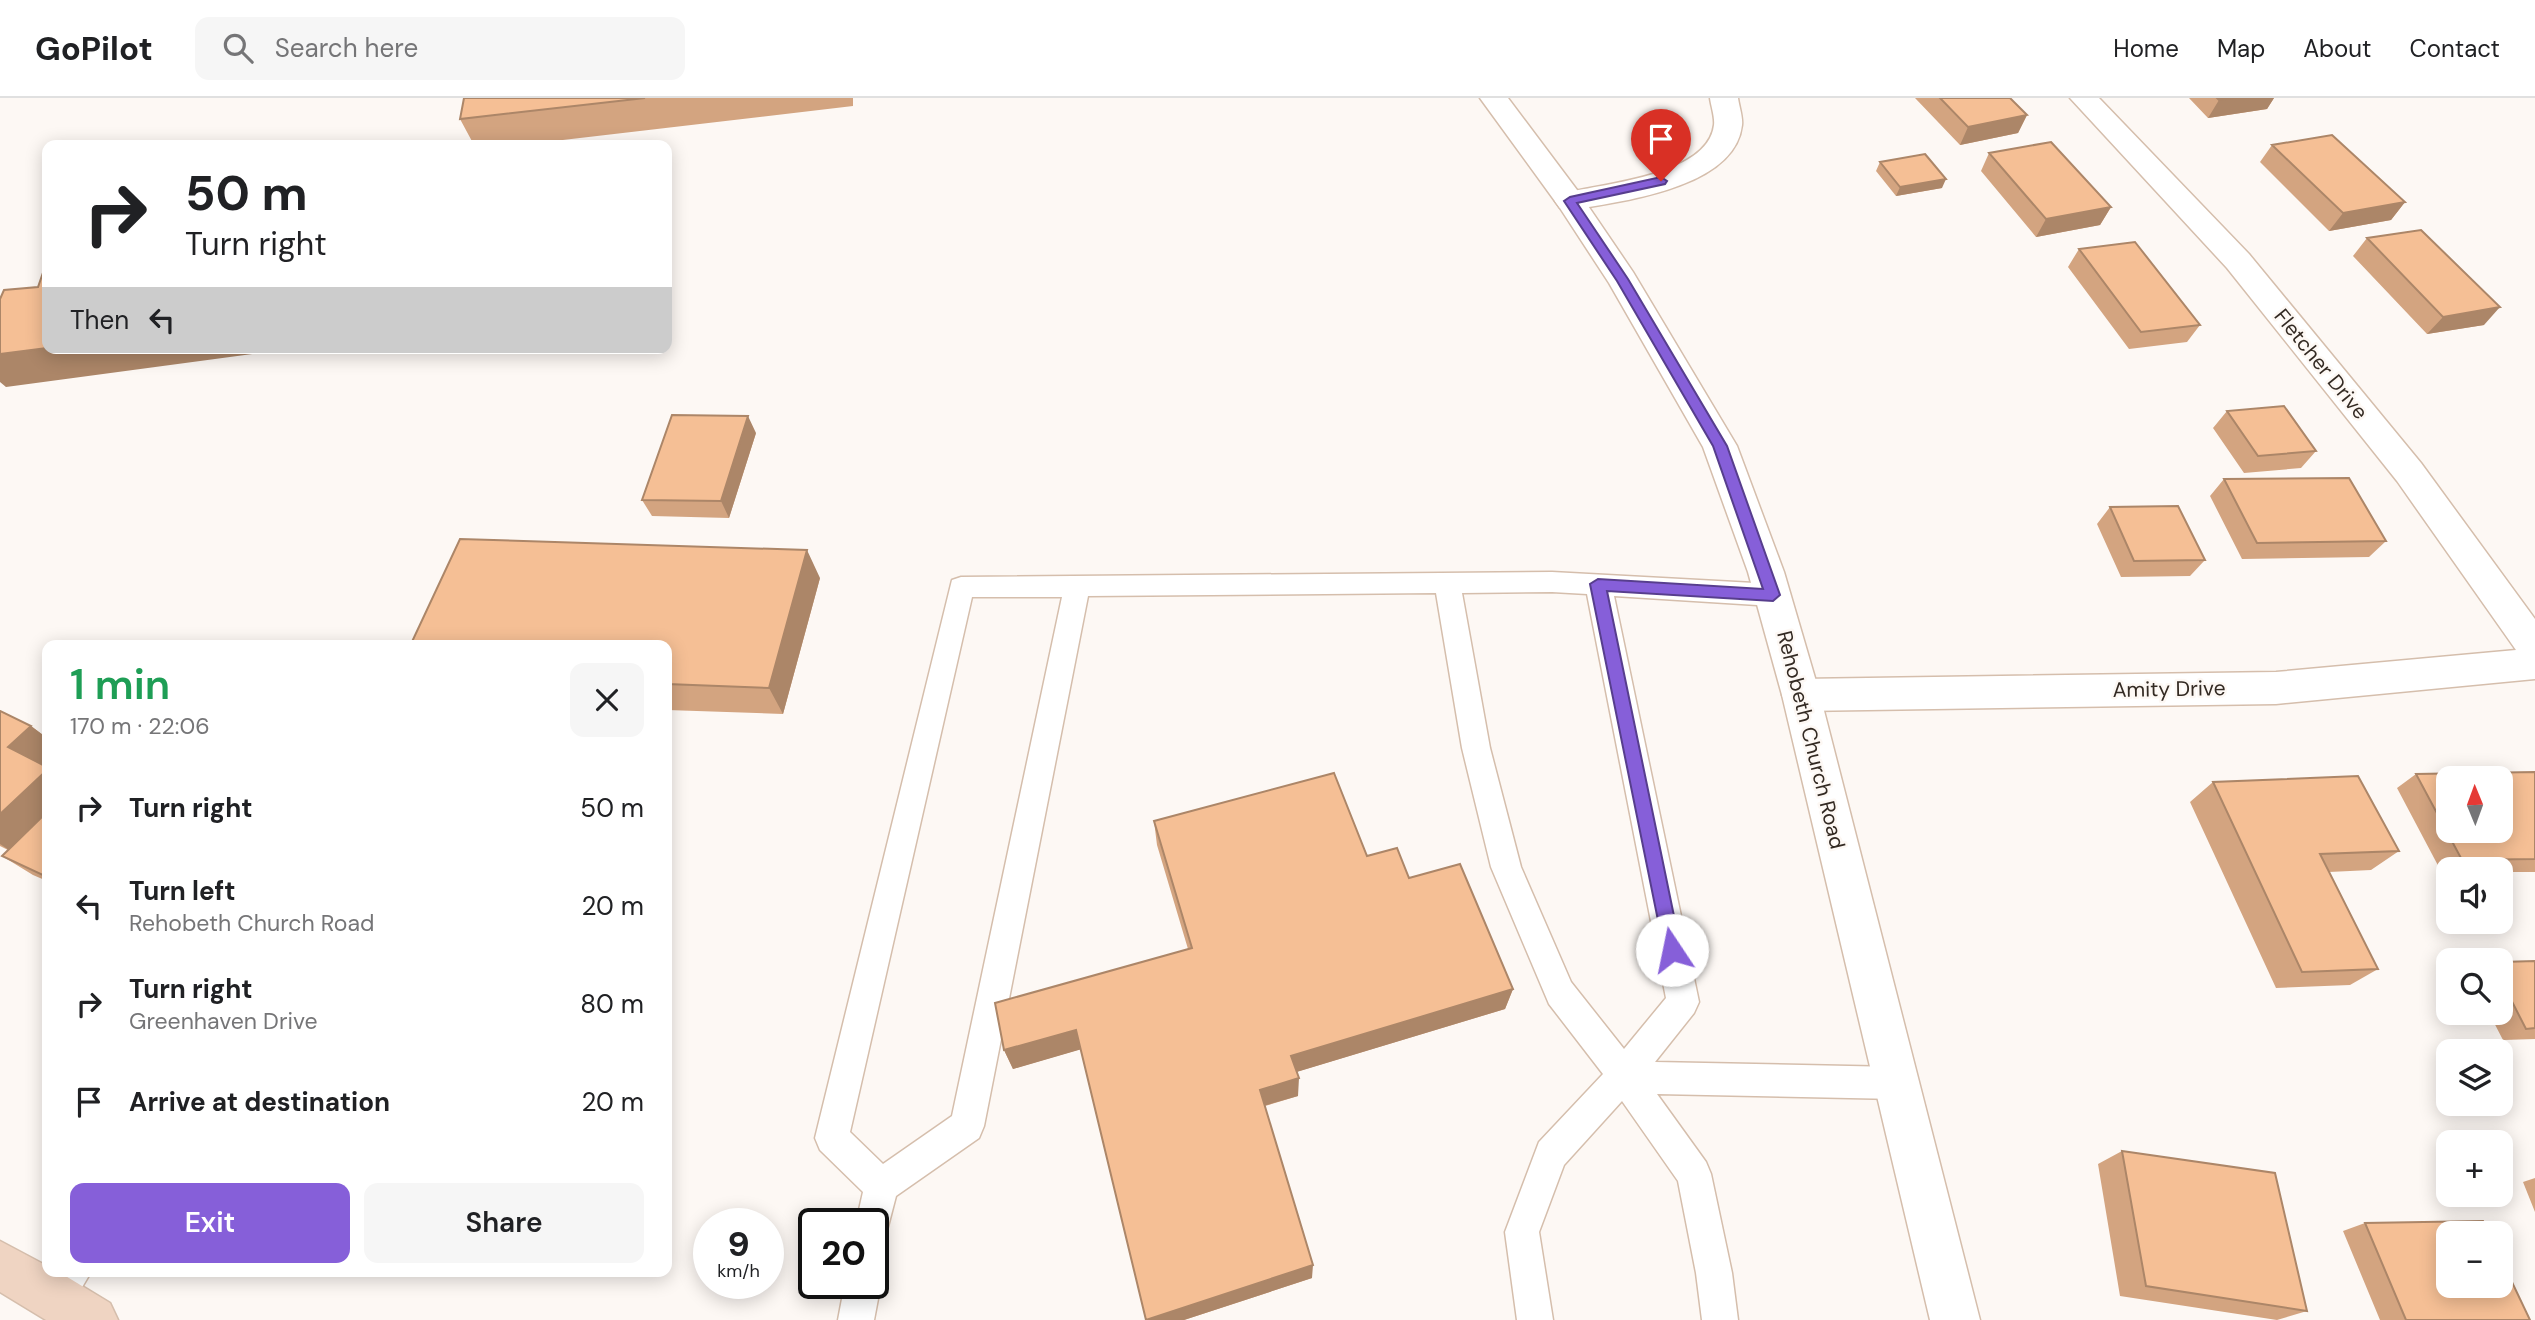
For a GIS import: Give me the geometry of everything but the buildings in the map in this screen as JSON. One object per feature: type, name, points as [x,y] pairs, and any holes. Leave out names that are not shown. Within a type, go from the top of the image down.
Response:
[{"type":"main road","points":[[0,1265],[74,1297]]},
{"type":"street","name":"Rehobeth Church Road","points":[[1493,98],[1570,201],[1622,279],[1720,446],[1773,595],[1801,695],[1955,1320]]},
{"type":"street","points":[[1570,201],[1680,176],[1699,166],[1712,156],[1727,126],[1724,98]]},
{"type":"street","name":"Fletcher Drive","points":[[2084,98],[2238,261],[2409,472],[2535,648]]},
{"type":"street","name":"Amity Drive","points":[[1801,695],[2276,688],[2535,664]]},
{"type":"lane","points":[[1447,583],[1476,748],[1506,867],[1560,993],[1694,1174],[1714,1273],[1720,1320]]},
{"type":"lane","points":[[1535,1320],[1522,1232],[1550,1154],[1622,1076],[1683,1002],[1598,584]]},
{"type":"lane","points":[[881,1186],[832,1138],[961,587],[1598,584],[1773,595]]},
{"type":"lane","points":[[877,1208],[881,1186],[967,1126],[1077,586]]},
{"type":"lane","points":[[1622,1076],[1897,1083]]},
{"type":"lane","points":[[856,1320],[860,1299]]},
{"type":"route","points":[[1661,181],[1570,201],[1622,279],[1720,446],[1773,595],[1598,584],[1672,950]]}]
